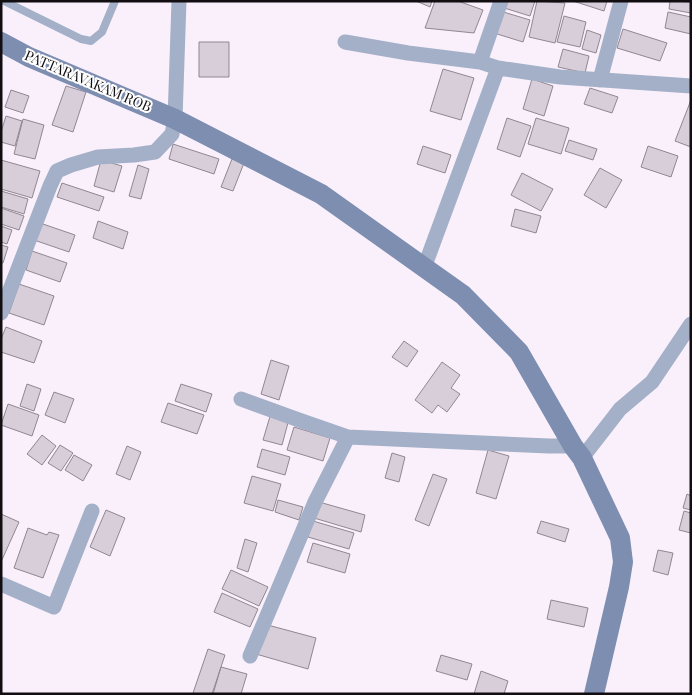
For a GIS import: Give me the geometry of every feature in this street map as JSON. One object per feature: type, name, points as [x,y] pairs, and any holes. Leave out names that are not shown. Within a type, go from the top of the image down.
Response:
[{"type":"main road","name":"PATTARAVAKAM ROB","points":[[1,42],[29,57],[175,119],[321,194],[462,295],[519,352],[578,452],[620,538],[623,562],[620,587],[594,694]]},
{"type":"street","points":[[1,312],[57,171],[98,157],[134,156],[155,152],[172,134],[175,119],[179,1]]},
{"type":"street","points":[[480,62],[502,1]]},
{"type":"street","points":[[600,80],[621,1]]},
{"type":"street","points":[[345,42],[408,53],[480,62],[498,68],[560,77],[691,86]]},
{"type":"street","points":[[424,268],[498,68]]},
{"type":"street","points":[[241,399],[348,437],[549,446],[578,452],[620,409],[652,382],[691,324]]},
{"type":"street","points":[[250,656],[315,502],[348,437]]},
{"type":"street","points":[[1,584],[54,607],[92,511]]},
{"type":"lane","points":[[4,1],[81,39],[91,41],[102,32],[115,1]]},
{"type":"building","points":[[416,1],[432,1],[430,7]]},
{"type":"building","points":[[435,1],[458,1],[483,10],[474,33],[425,28]]},
{"type":"building","points":[[503,1],[535,1],[530,16],[501,7]]},
{"type":"building","points":[[537,1],[565,3],[555,43],[529,37]]},
{"type":"building","points":[[573,1],[607,1],[604,11]]},
{"type":"building","points":[[670,1],[691,2],[691,13],[669,9]]},
{"type":"building","points":[[500,11],[530,20],[523,42],[494,33]]},
{"type":"building","points":[[668,12],[691,17],[691,34],[665,28]]},
{"type":"building","points":[[564,16],[586,22],[580,47],[557,42]]},
{"type":"building","points":[[623,29],[667,43],[660,61],[617,48]]},
{"type":"building","points":[[587,30],[601,35],[596,53],[582,49]]},
{"type":"building","points":[[199,42],[229,42],[229,77],[199,77]]},
{"type":"building","points":[[563,49],[589,56],[585,73],[558,67]]},
{"type":"building","points":[[443,69],[474,78],[461,120],[430,111]]},
{"type":"building","points":[[532,79],[553,86],[544,116],[523,109]]},
{"type":"building","points":[[66,86],[86,92],[73,132],[52,125]]},
{"type":"building","points":[[590,88],[618,97],[612,113],[584,104]]},
{"type":"building","points":[[11,90],[29,96],[23,113],[5,107]]},
{"type":"building","points":[[691,100],[691,147],[675,141]]},
{"type":"building","points":[[6,116],[22,121],[15,146],[1,142],[1,132]]},
{"type":"building","points":[[507,118],[531,126],[520,157],[497,149]]},
{"type":"building","points":[[536,118],[569,128],[561,154],[528,144]]},
{"type":"building","points":[[23,119],[44,125],[35,159],[14,154]]},
{"type":"building","points":[[569,140],[597,149],[593,160],[565,151]]},
{"type":"building","points":[[173,144],[219,159],[214,174],[169,159]]},
{"type":"building","points":[[423,146],[451,155],[445,173],[417,164]]},
{"type":"building","points":[[648,146],[678,156],[671,177],[641,167]]},
{"type":"building","points":[[232,159],[244,163],[233,191],[221,187]]},
{"type":"building","points":[[1,160],[40,171],[32,198],[1,189]]},
{"type":"building","points":[[101,160],[122,166],[114,192],[94,186]]},
{"type":"building","points":[[138,165],[149,169],[141,199],[129,196]]},
{"type":"building","points":[[600,168],[622,180],[606,208],[584,195]]},
{"type":"building","points":[[522,173],[553,189],[541,211],[511,195]]},
{"type":"building","points":[[62,183],[104,197],[99,211],[57,197]]},
{"type":"building","points":[[1,191],[28,199],[24,214],[1,207]]},
{"type":"building","points":[[1,208],[24,216],[19,230],[1,224]]},
{"type":"building","points":[[515,209],[541,216],[536,233],[511,226]]},
{"type":"building","points":[[98,221],[128,232],[123,249],[93,238]]},
{"type":"building","points":[[40,223],[75,235],[69,252],[34,240]]},
{"type":"building","points":[[1,226],[12,230],[7,244],[1,242]]},
{"type":"building","points":[[1,245],[8,247],[3,263],[1,263]]},
{"type":"building","points":[[32,251],[67,263],[60,282],[26,270]]},
{"type":"building","points":[[19,284],[54,296],[44,325],[9,313]]},
{"type":"building","points":[[6,327],[42,341],[34,363],[1,352],[1,339]]},
{"type":"building","points":[[404,341],[418,351],[407,367],[392,357]]},
{"type":"building","points":[[271,360],[289,366],[279,400],[261,394]]},
{"type":"building","points":[[442,362],[460,375],[451,388],[460,394],[447,412],[438,405],[432,413],[415,400]]},
{"type":"building","points":[[27,384],[41,389],[34,411],[20,406]]},
{"type":"building","points":[[181,384],[212,394],[206,412],[175,401]]},
{"type":"building","points":[[54,392],[74,399],[65,423],[45,415]]},
{"type":"building","points":[[168,403],[204,415],[197,434],[161,422]]},
{"type":"building","points":[[8,404],[39,415],[32,436],[1,425]]},
{"type":"building","points":[[271,413],[289,419],[282,445],[263,440]]},
{"type":"building","points":[[294,427],[330,438],[323,461],[287,450]]},
{"type":"building","points":[[42,435],[56,446],[42,465],[27,454]]},
{"type":"building","points":[[60,445],[73,453],[61,471],[48,463]]},
{"type":"building","points":[[127,446],[141,452],[130,480],[116,474]]},
{"type":"building","points":[[262,449],[290,457],[285,475],[257,467]]},
{"type":"building","points":[[488,450],[509,456],[496,499],[476,493]]},
{"type":"building","points":[[392,453],[405,457],[399,482],[385,478]]},
{"type":"building","points":[[74,455],[92,465],[83,481],[65,470]]},
{"type":"building","points":[[433,474],[447,479],[429,526],[415,520]]},
{"type":"building","points":[[252,476],[281,484],[273,511],[244,503]]},
{"type":"building","points":[[687,494],[691,496],[691,510],[683,508]]},
{"type":"building","points":[[278,500],[303,507],[299,520],[275,512]]},
{"type":"building","points":[[319,502],[365,515],[361,532],[314,518]]},
{"type":"building","points":[[106,510],[125,518],[110,556],[90,547]]},
{"type":"building","points":[[684,511],[691,513],[691,533],[679,530]]},
{"type":"building","points":[[1,514],[19,522],[1,562]]},
{"type":"building","points":[[313,521],[354,533],[349,549],[308,537]]},
{"type":"building","points":[[541,521],[569,529],[565,542],[537,533]]},
{"type":"building","points":[[28,528],[47,535],[49,532],[59,535],[43,578],[14,568]]},
{"type":"building","points":[[245,539],[257,543],[248,572],[237,568]]},
{"type":"building","points":[[313,543],[350,554],[345,573],[307,562]]},
{"type":"building","points":[[658,550],[673,553],[668,575],[653,571]]},
{"type":"building","points":[[231,570],[268,587],[259,606],[222,589]]},
{"type":"building","points":[[222,593],[258,609],[250,627],[214,612]]},
{"type":"building","points":[[551,600],[588,608],[584,627],[547,619]]},
{"type":"building","points":[[264,624],[316,638],[308,669],[256,654]]},
{"type":"building","points":[[208,649],[225,655],[212,694],[195,694],[193,693]]},
{"type":"building","points":[[441,655],[472,664],[467,680],[436,671]]},
{"type":"building","points":[[221,667],[247,674],[241,694],[213,694]]},
{"type":"building","points":[[481,671],[508,681],[504,694],[474,694]]}]
